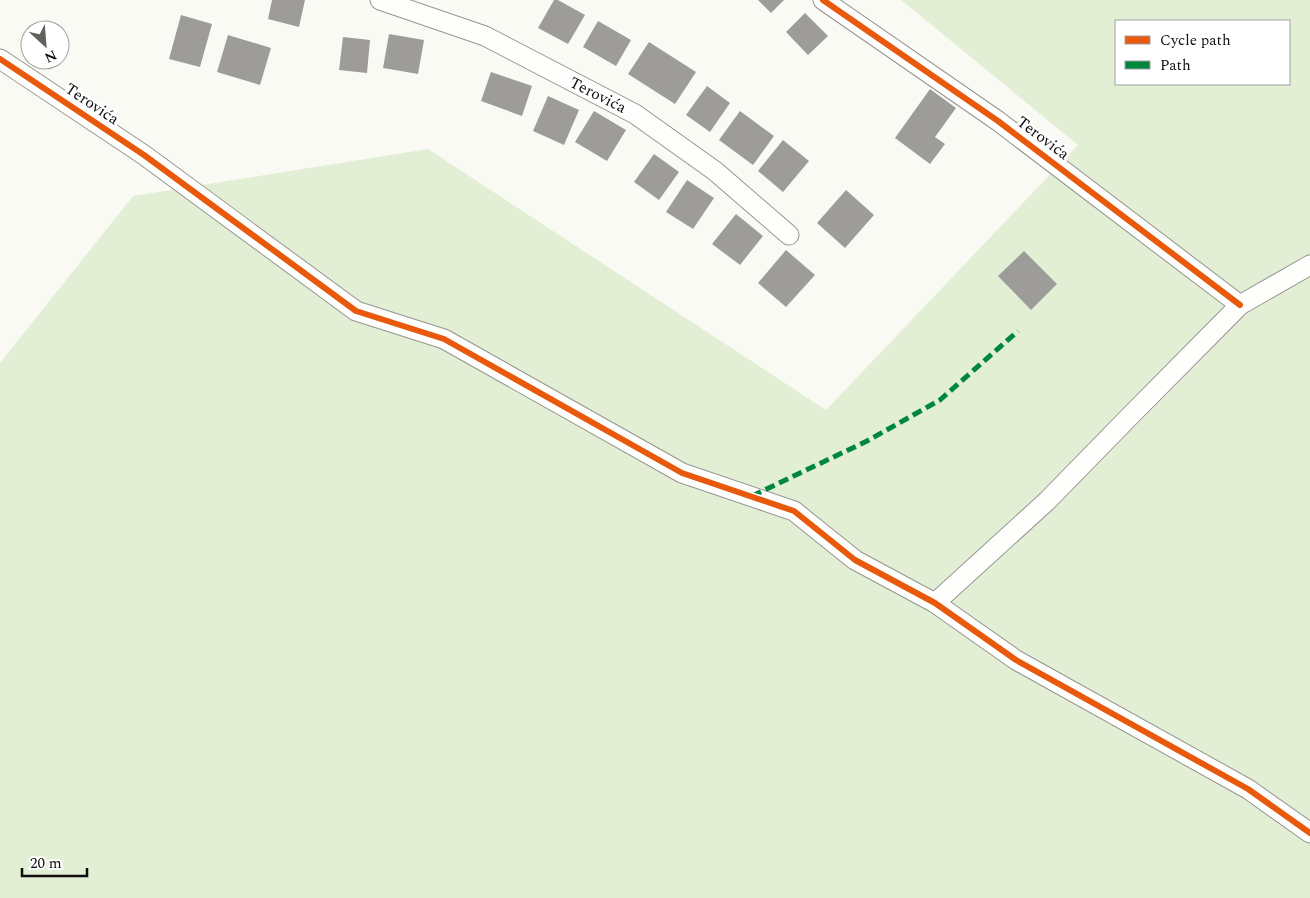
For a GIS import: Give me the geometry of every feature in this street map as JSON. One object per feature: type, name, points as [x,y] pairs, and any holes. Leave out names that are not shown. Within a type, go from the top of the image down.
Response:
[{"type":"street","name":"Terovića","points":[[380,0],[485,36],[636,114],[714,171],[789,235]]},
{"type":"street","name":"Terovića","points":[[822,0],[998,121],[1240,305]]},
{"type":"street","name":"Terovića","points":[[0,59],[144,155],[356,311],[444,339],[682,473],[794,511],[855,560],[935,603],[1016,660],[1248,789],[1310,833]]},
{"type":"street","points":[[935,603],[1048,501],[1132,412],[1240,305],[1310,265]]},
{"type":"green space","points":[[901,0],[1310,0],[1310,898],[0,898],[0,363],[133,196],[428,149],[826,410],[1078,145]]},
{"type":"building","points":[[272,0],[305,0],[299,27],[268,19]]},
{"type":"building","points":[[554,0],[558,0],[585,15],[568,44],[538,28]]},
{"type":"building","points":[[758,0],[784,0],[771,13]]},
{"type":"building","points":[[805,13],[828,36],[808,55],[786,32]]},
{"type":"building","points":[[181,15],[212,24],[200,67],[169,59]]},
{"type":"building","points":[[598,21],[631,40],[616,66],[583,47]]},
{"type":"building","points":[[389,34],[424,40],[418,74],[383,68]]},
{"type":"building","points":[[228,35],[271,48],[260,85],[217,72]]},
{"type":"building","points":[[343,37],[370,40],[367,73],[339,70]]},
{"type":"building","points":[[649,42],[696,72],[675,104],[628,74]]},
{"type":"building","points":[[491,72],[532,86],[522,116],[481,101]]},
{"type":"building","points":[[707,86],[730,103],[710,132],[686,115]]},
{"type":"building","points":[[930,89],[956,108],[935,137],[945,144],[930,164],[895,138]]},
{"type":"building","points":[[548,96],[579,110],[564,145],[533,131]]},
{"type":"building","points":[[594,111],[626,130],[607,161],[575,142]]},
{"type":"building","points":[[740,111],[774,136],[753,165],[719,140]]},
{"type":"building","points":[[783,140],[809,161],[783,192],[758,171]]},
{"type":"building","points":[[654,154],[679,172],[659,200],[634,182]]},
{"type":"building","points":[[687,180],[714,198],[693,229],[666,212]]},
{"type":"building","points":[[846,190],[874,215],[845,248],[817,223]]},
{"type":"building","points":[[736,214],[763,236],[740,265],[712,244]]},
{"type":"building","points":[[786,250],[815,275],[786,307],[758,283]]},
{"type":"building","points":[[1024,251],[1057,284],[1031,310],[998,276]]},
{"type":"marked path","points":[[752,496],[867,441],[940,400],[1018,331]]},
{"type":"cycle path","points":[[823,0],[998,121],[1240,305]]},
{"type":"cycle path","points":[[0,59],[144,155],[356,311],[444,339],[682,473],[794,511],[855,560],[935,603],[1016,660],[1248,789],[1310,833]]}]
